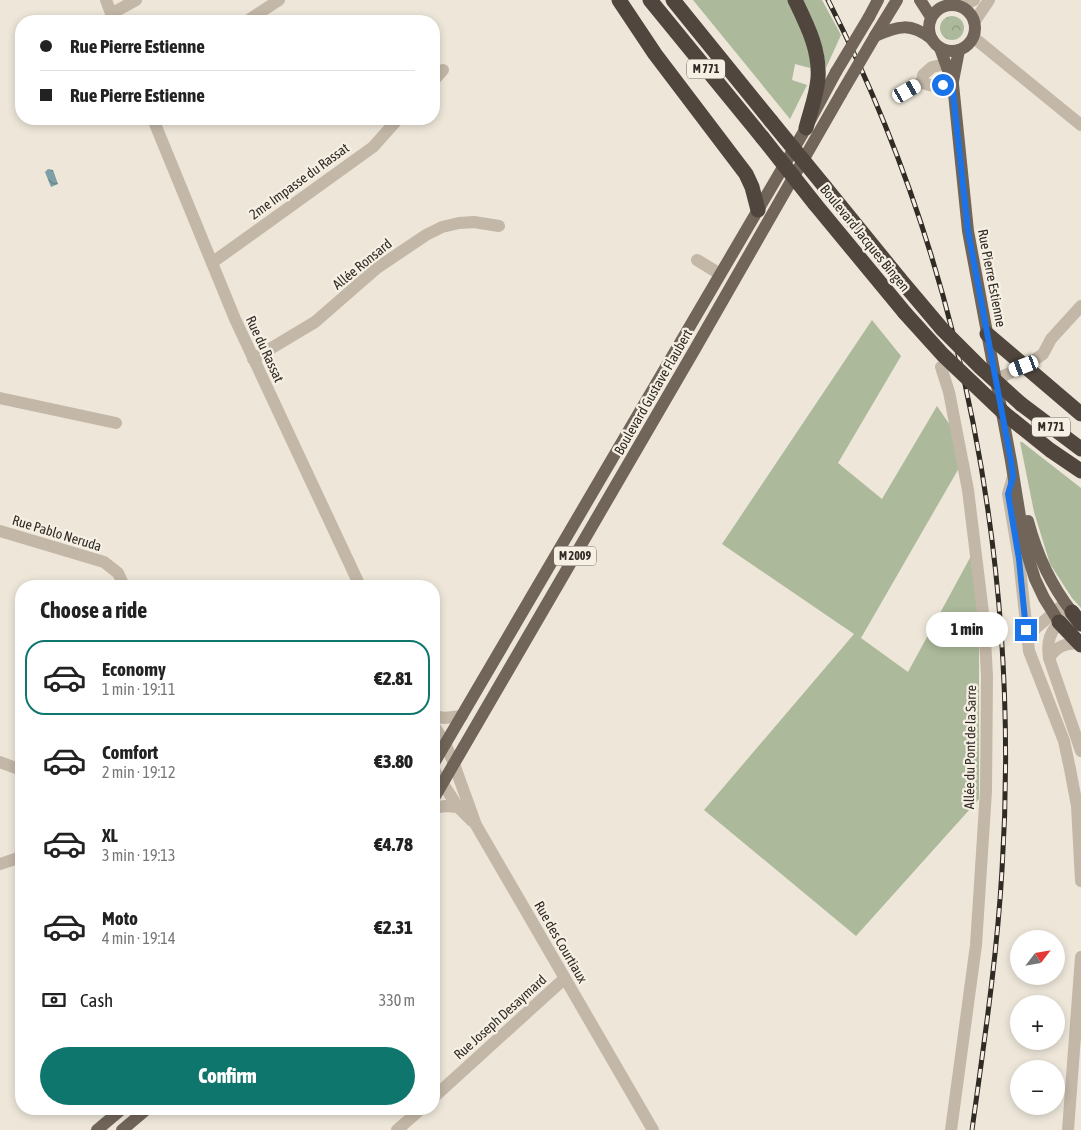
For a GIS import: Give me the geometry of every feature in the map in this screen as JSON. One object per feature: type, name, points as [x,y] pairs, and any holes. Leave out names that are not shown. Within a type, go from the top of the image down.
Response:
[{"type":"highway","points":[[619,0],[655,54],[746,174],[752,187],[758,210]]},
{"type":"highway","name":"Boulevard Jacques Bingen","points":[[650,0],[815,204],[905,313],[943,355],[974,386],[1030,434],[1078,470]]},
{"type":"highway","name":"Boulevard Jacques Bingen","points":[[673,0],[899,278],[942,328],[980,367],[1021,404],[1081,449]]},
{"type":"highway","points":[[687,0],[716,52]]},
{"type":"highway","points":[[795,0],[810,29],[817,54],[818,79],[806,128]]},
{"type":"highway","points":[[987,334],[1081,414]]},
{"type":"highway","points":[[1056,617],[1080,644]]},
{"type":"main road","name":"Boulevard Gustave Flaubert","points":[[440,752],[806,128],[878,0]]},
{"type":"main road","name":"Boulevard Gustave Flaubert","points":[[440,788],[897,0]]},
{"type":"main road","points":[[920,0],[931,17]]},
{"type":"main road","points":[[875,36],[893,29],[914,28],[936,44],[946,50],[959,50],[965,47],[973,37],[975,27],[970,13],[961,6],[941,3],[931,17],[928,28],[936,44]]},
{"type":"main road","name":"Rue Pierre Estienne","points":[[936,44],[946,64],[952,84],[968,231],[1022,529],[1029,562],[1044,598],[1056,617]]},
{"type":"main road","name":"Rue Pierre Estienne","points":[[952,84],[959,50]]},
{"type":"main road","name":"Rue Pierre Estienne","points":[[1013,477],[1020,491],[1034,544],[1046,574],[1073,613]]},
{"type":"main road","points":[[97,1130],[115,1115]]},
{"type":"main road","points":[[122,1130],[141,1115]]},
{"type":"street","points":[[106,0],[112,15]]},
{"type":"street","points":[[117,15],[136,0]]},
{"type":"street","points":[[256,15],[279,0]]},
{"type":"street","points":[[961,6],[974,0]]},
{"type":"street","points":[[974,22],[989,0]]},
{"type":"street","points":[[973,37],[1081,125]]},
{"type":"street","points":[[922,82],[923,75],[932,66],[946,64]]},
{"type":"street","points":[[440,73],[443,70]]},
{"type":"street","points":[[922,82],[928,85],[952,84]]},
{"type":"street","points":[[907,91],[922,82]]},
{"type":"street","name":"Rue du Rassat","points":[[156,125],[253,359],[357,580]]},
{"type":"street","name":"2me Impasse du Rassat","points":[[213,262],[373,147],[393,125]]},
{"type":"street","name":"Allée Ronsard","points":[[253,359],[315,322],[377,268],[426,235],[442,227],[458,223],[474,222],[499,226]]},
{"type":"street","points":[[697,260],[720,274]]},
{"type":"street","points":[[998,390],[1004,376],[1043,354],[1051,339],[1081,306]]},
{"type":"street","name":"Allée du Pont de la Sarre","points":[[941,367],[949,392],[968,490],[984,621],[986,676],[986,791],[976,945],[950,1130]]},
{"type":"street","points":[[0,398],[116,423]]},
{"type":"street","name":"Rue Pierre Estienne","points":[[1013,477],[1008,494],[1019,559],[1027,640],[1034,667],[1064,740],[1076,806],[1081,881]]},
{"type":"street","name":"Rue Pablo Neruda","points":[[0,531],[104,562],[118,573],[121,580]]},
{"type":"street","name":"Rue Pierre Estienne","points":[[1027,640],[1036,628],[1056,617],[1073,613]]},
{"type":"street","name":"Rue Pierre Estienne","points":[[1056,617],[1048,638],[1047,648],[1049,658],[1079,737],[1081,751]]},
{"type":"street","points":[[1049,658],[1055,649],[1064,644],[1080,644]]},
{"type":"street","points":[[440,717],[462,716]]},
{"type":"street","points":[[440,735],[445,743]]},
{"type":"street","points":[[1064,740],[1079,737]]},
{"type":"street","name":"Rue des Courtiaux","points":[[445,743],[476,825],[653,1130]]},
{"type":"street","points":[[0,762],[15,768]]},
{"type":"street","points":[[440,780],[458,806],[476,825]]},
{"type":"street","points":[[440,807],[458,806]]},
{"type":"street","points":[[0,864],[15,859]]},
{"type":"street","points":[[1068,1130],[1081,957]]},
{"type":"street","name":"Rue Joseph Desaymard","points":[[440,1092],[564,979]]},
{"type":"street","points":[[397,1130],[414,1115]]},
{"type":"green space","points":[[693,0],[789,0],[803,27],[812,63],[810,68],[795,64],[792,80],[807,85],[790,119]]},
{"type":"green space","points":[[800,0],[822,0],[841,35],[826,68],[823,50]]},
{"type":"green space","points":[[952,16],[960,20],[964,28],[960,36],[952,40],[944,36],[940,28],[944,20]]},
{"type":"green space","points":[[872,320],[901,356],[838,463],[882,499],[937,406],[952,428],[959,468],[861,638],[908,672],[971,556],[979,614],[979,799],[856,936],[704,810],[854,634],[722,544]]},
{"type":"green space","points":[[1020,442],[1081,488],[1081,608],[1072,598],[1050,564],[1034,512]]},
{"type":"water","points":[[48,169],[53,170],[58,184],[51,187],[45,172]]},
{"type":"railway","points":[[828,0],[875,102],[915,206],[948,314],[973,423],[991,534],[1002,646],[1006,758],[1000,903],[972,1130]]},
{"type":"route","points":[[943,85],[952,84],[968,231],[1011,461],[1013,477],[1008,494],[1019,559],[1026,630]]}]
